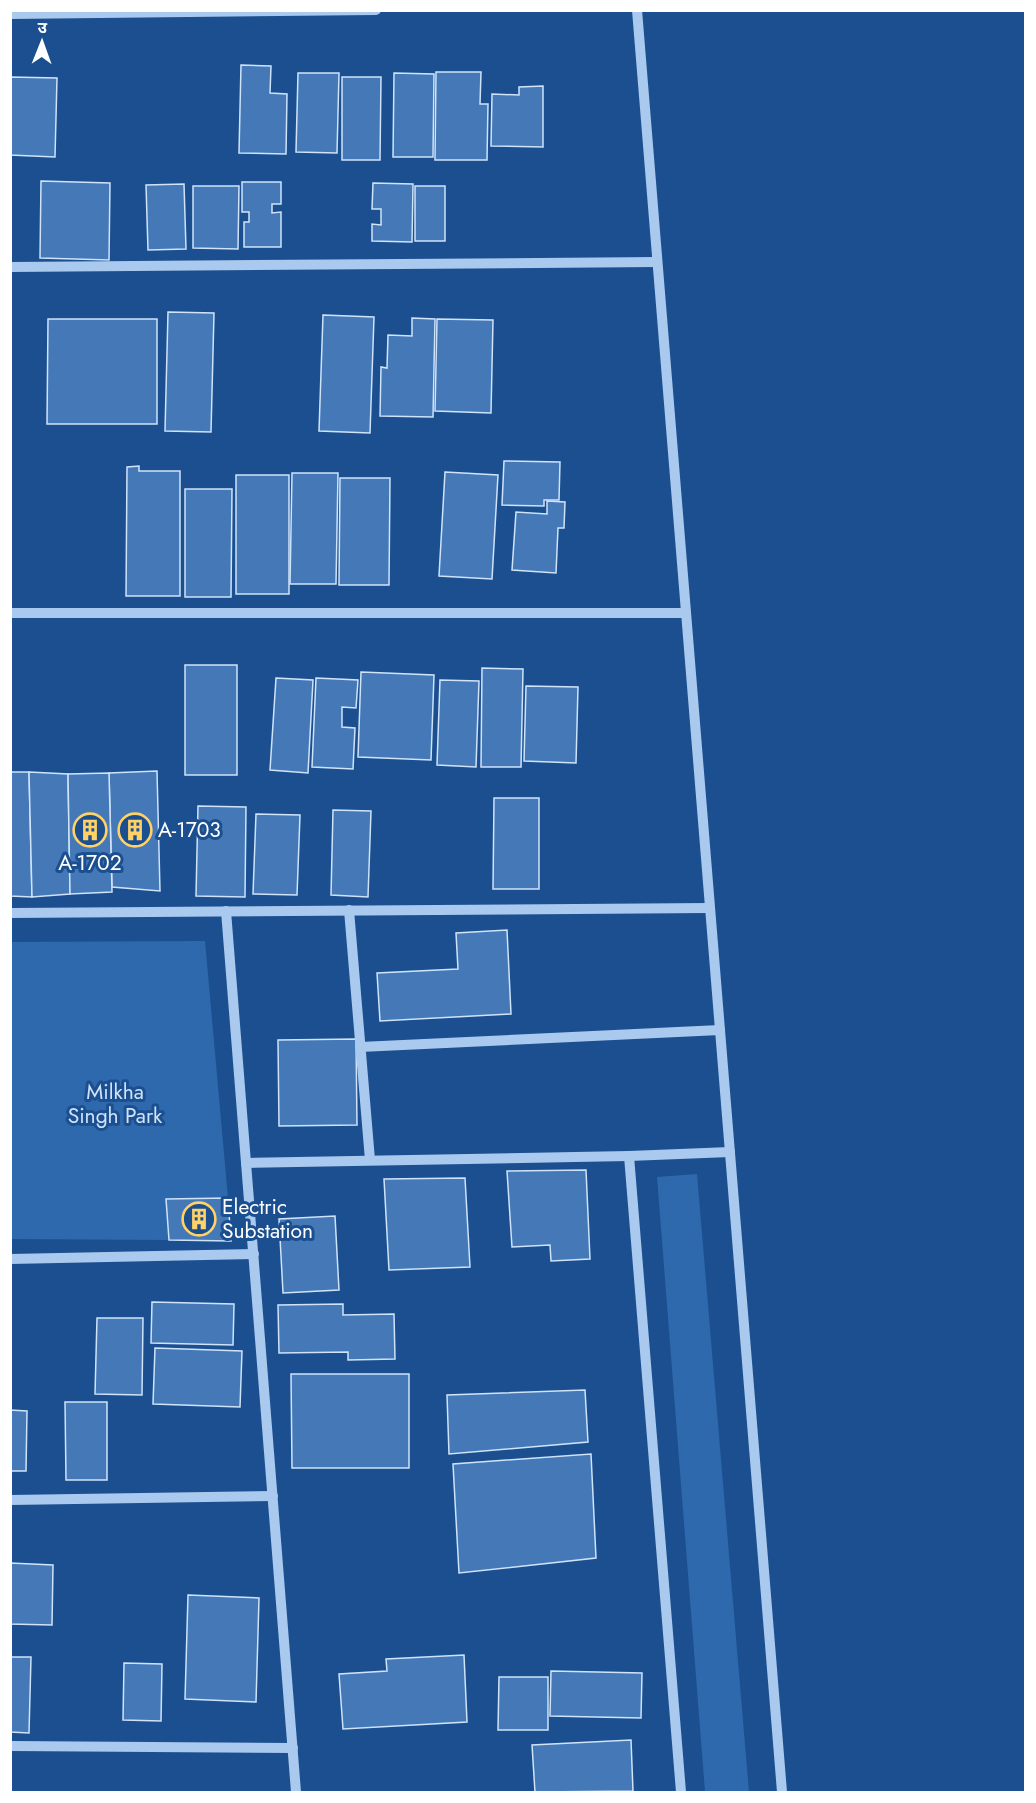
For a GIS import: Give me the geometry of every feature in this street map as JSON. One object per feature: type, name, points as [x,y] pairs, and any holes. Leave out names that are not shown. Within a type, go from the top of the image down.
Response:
[{"type":"street","points":[[10,14],[376,10]]},
{"type":"street","points":[[637,10],[782,1792]]},
{"type":"street","points":[[10,267],[657,262]]},
{"type":"street","points":[[10,613],[686,613]]},
{"type":"street","points":[[10,913],[710,908]]},
{"type":"street","points":[[349,910],[370,1160]]},
{"type":"street","points":[[226,911],[296,1792]]},
{"type":"street","points":[[360,1047],[720,1029]]},
{"type":"street","points":[[246,1163],[730,1152]]},
{"type":"street","points":[[629,1156],[681,1792]]},
{"type":"street","points":[[10,1259],[254,1254]]},
{"type":"street","points":[[10,1500],[273,1496]]},
{"type":"street","points":[[10,1746],[293,1748]]},
{"type":"green space","name":"Milkha Singh Park","points":[[205,941],[228,1198],[166,1199],[169,1240],[11,1239],[10,942]]},
{"type":"green space","points":[[697,1174],[749,1792],[705,1792],[657,1177]]},
{"type":"building","points":[[241,65],[271,66],[270,93],[287,94],[286,154],[239,153]]},
{"type":"building","points":[[436,72],[481,72],[480,104],[488,104],[487,160],[435,160]]},
{"type":"building","points":[[298,73],[339,73],[337,153],[296,152]]},
{"type":"building","points":[[394,73],[434,74],[433,157],[393,157]]},
{"type":"building","points":[[10,77],[57,78],[55,157],[10,155]]},
{"type":"building","points":[[342,77],[381,77],[380,160],[342,160]]},
{"type":"building","points":[[543,86],[543,147],[491,146],[492,94],[519,95],[519,87]]},
{"type":"building","points":[[41,181],[110,183],[109,260],[40,258]]},
{"type":"building","points":[[242,182],[281,182],[281,204],[272,204],[272,213],[281,212],[281,247],[244,247],[244,222],[249,222],[249,212],[242,212]]},
{"type":"building","points":[[373,183],[413,184],[412,242],[372,241],[372,224],[381,225],[381,209],[372,209]]},
{"type":"building","points":[[184,184],[186,249],[148,250],[146,185]]},
{"type":"building","points":[[193,186],[239,186],[238,249],[193,248]]},
{"type":"building","points":[[415,186],[445,186],[445,241],[415,241]]},
{"type":"building","points":[[168,312],[214,313],[211,432],[165,431]]},
{"type":"building","points":[[323,315],[374,317],[370,433],[319,431]]},
{"type":"building","points":[[412,318],[435,319],[433,417],[380,416],[381,367],[387,368],[388,335],[412,336]]},
{"type":"building","points":[[48,319],[157,319],[157,424],[47,424]]},
{"type":"building","points":[[437,319],[493,320],[491,413],[435,411]]},
{"type":"building","points":[[504,461],[560,462],[559,500],[544,500],[544,506],[502,505]]},
{"type":"building","points":[[139,466],[139,471],[180,471],[180,596],[126,596],[127,467]]},
{"type":"building","points":[[445,472],[498,475],[492,579],[439,576]]},
{"type":"building","points":[[292,473],[338,473],[336,584],[290,584]]},
{"type":"building","points":[[236,475],[289,475],[289,594],[236,594]]},
{"type":"building","points":[[340,478],[390,478],[389,585],[339,585]]},
{"type":"building","points":[[185,489],[232,489],[231,597],[185,597]]},
{"type":"building","points":[[547,501],[565,502],[564,528],[558,528],[556,573],[512,570],[516,512],[547,514]]},
{"type":"building","points":[[185,665],[237,665],[237,775],[185,775]]},
{"type":"building","points":[[482,668],[523,669],[521,767],[481,767]]},
{"type":"building","points":[[361,672],[434,675],[431,760],[358,757]]},
{"type":"building","points":[[276,678],[313,680],[308,773],[270,770]]},
{"type":"building","points":[[316,678],[358,680],[356,708],[342,707],[342,727],[355,728],[353,769],[312,767]]},
{"type":"building","points":[[440,680],[479,681],[476,767],[437,765]]},
{"type":"building","points":[[526,686],[578,687],[576,763],[524,761]]},
{"type":"building","name":"A-1703","points":[[157,771],[160,891],[112,887],[109,773]]},
{"type":"building","points":[[10,772],[29,772],[32,897],[10,896]]},
{"type":"building","points":[[29,772],[68,774],[70,894],[32,897]]},
{"type":"building","name":"A-1702","points":[[109,773],[112,892],[70,894],[68,774]]},
{"type":"building","points":[[494,798],[539,798],[539,889],[493,889]]},
{"type":"building","points":[[198,806],[246,807],[245,897],[196,896]]},
{"type":"building","points":[[333,810],[371,811],[368,897],[331,895]]},
{"type":"building","points":[[256,814],[300,815],[297,895],[253,894]]},
{"type":"building","points":[[507,930],[511,1014],[380,1021],[377,973],[458,969],[456,933]]},
{"type":"building","points":[[356,1039],[357,1125],[279,1126],[278,1040]]},
{"type":"building","points":[[586,1170],[590,1259],[551,1261],[550,1245],[512,1247],[507,1171]]},
{"type":"building","points":[[465,1178],[470,1267],[389,1270],[384,1179]]},
{"type":"building","name":"Electric Substation","points":[[228,1198],[231,1241],[169,1240],[166,1199]]},
{"type":"building","points":[[335,1216],[339,1290],[283,1293],[279,1219]]},
{"type":"building","points":[[152,1302],[234,1304],[233,1345],[151,1343]]},
{"type":"building","points":[[343,1304],[343,1315],[394,1314],[395,1359],[348,1360],[348,1352],[279,1353],[278,1305]]},
{"type":"building","points":[[97,1318],[143,1318],[142,1395],[95,1394]]},
{"type":"building","points":[[155,1348],[242,1351],[240,1407],[153,1404]]},
{"type":"building","points":[[291,1374],[409,1374],[409,1468],[292,1468]]},
{"type":"building","points":[[585,1390],[588,1442],[449,1454],[447,1395]]},
{"type":"building","points":[[65,1402],[107,1402],[107,1480],[66,1480]]},
{"type":"building","points":[[10,1410],[27,1411],[26,1471],[10,1471]]},
{"type":"building","points":[[591,1454],[596,1558],[459,1573],[453,1464]]},
{"type":"building","points":[[10,1563],[53,1565],[52,1625],[10,1624]]},
{"type":"building","points":[[188,1595],[259,1598],[256,1702],[185,1699]]},
{"type":"building","points":[[464,1655],[467,1722],[343,1729],[339,1674],[387,1671],[386,1659]]},
{"type":"building","points":[[10,1657],[31,1657],[29,1733],[10,1732]]},
{"type":"building","points":[[124,1663],[162,1664],[161,1721],[123,1720]]},
{"type":"building","points":[[551,1671],[642,1673],[641,1718],[550,1716]]},
{"type":"building","points":[[499,1677],[548,1677],[548,1730],[498,1730]]},
{"type":"building","points":[[631,1740],[633,1791],[535,1792],[532,1745]]},
{"type":"place","name":"A-1702","points":[[90,830]]},
{"type":"place","name":"A-1703","points":[[135,830]]},
{"type":"place","name":"Electric Substation","points":[[199,1219]]}]
